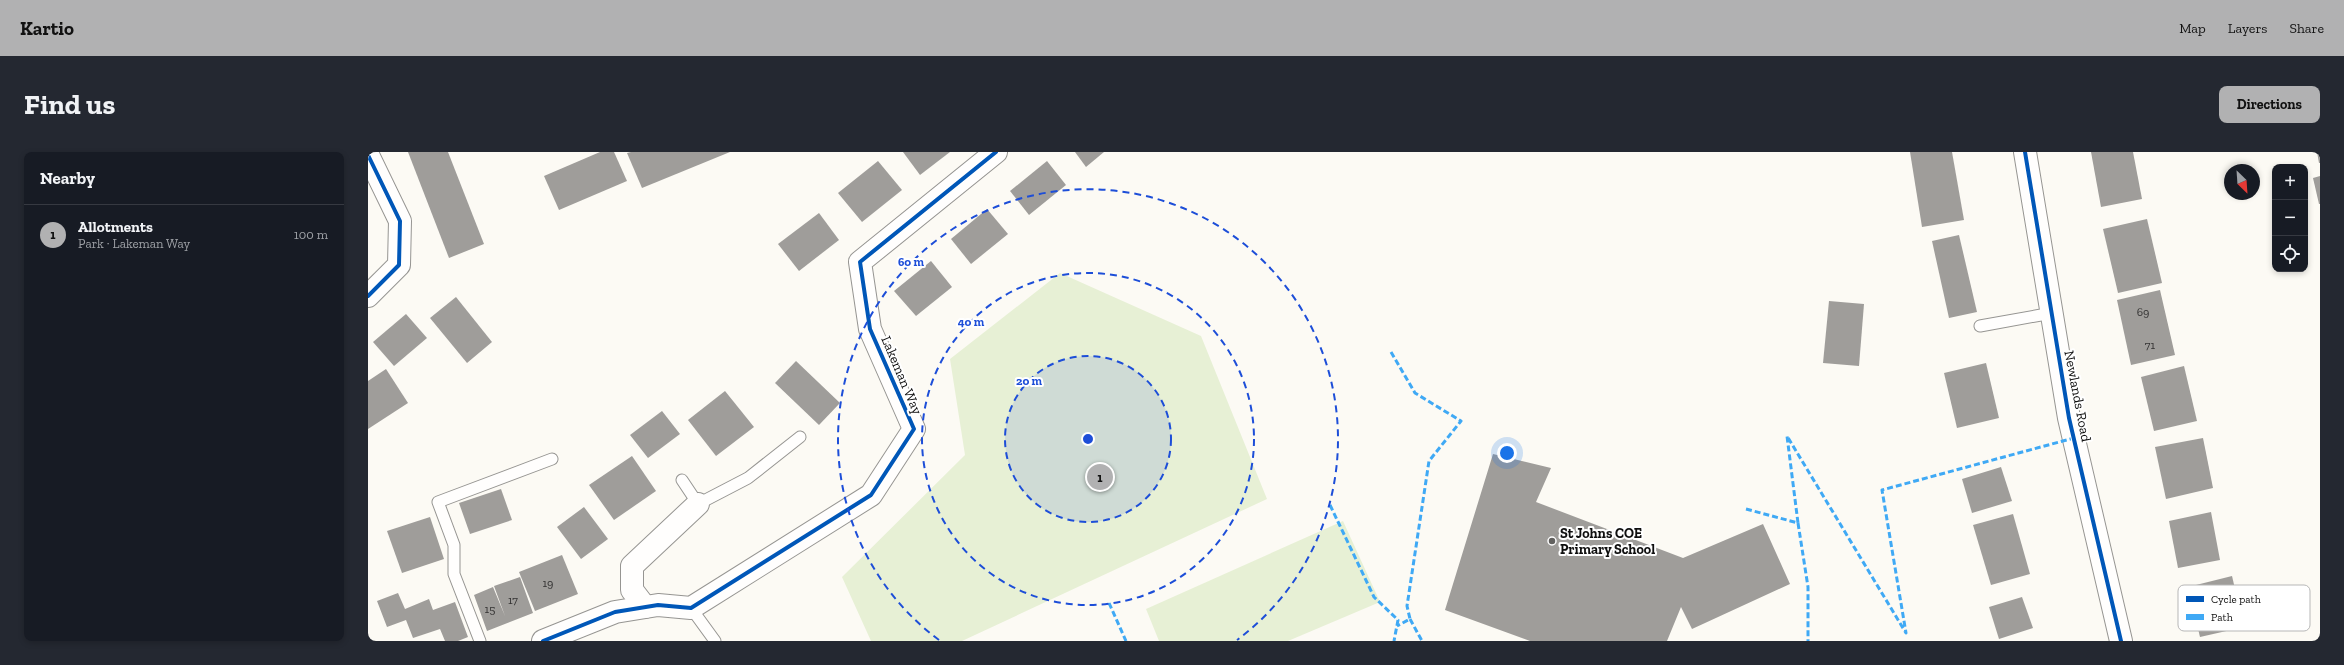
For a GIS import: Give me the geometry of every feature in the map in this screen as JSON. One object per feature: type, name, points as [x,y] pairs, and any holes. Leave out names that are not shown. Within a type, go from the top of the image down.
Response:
[{"type":"street","name":"Lakeman Way","points":[[691,608],[871,495],[914,430],[870,329],[860,262],[996,152]]},
{"type":"street","name":"Newlands Road","points":[[2025,152],[2069,418],[2121,641]]},
{"type":"street","points":[[368,296],[399,265],[400,221],[369,157]]},
{"type":"street","points":[[645,607],[632,590],[632,566],[698,504]]},
{"type":"street","points":[[543,641],[614,612],[658,605],[691,608]]},
{"type":"lane","points":[[1980,326],[2052,313]]},
{"type":"lane","points":[[682,480],[698,504],[748,478],[800,438]]},
{"type":"lane","points":[[480,641],[454,574],[454,545],[438,502],[552,459]]},
{"type":"lane","points":[[691,608],[715,641]]},
{"type":"green space","points":[[1060,273],[1201,336],[1267,499],[962,641],[871,641],[842,577],[965,455],[950,359]]},
{"type":"green space","points":[[1343,521],[1380,602],[1288,641],[1159,641],[1146,609]]},
{"type":"building","points":[[408,152],[448,152],[484,244],[449,258]]},
{"type":"building","points":[[600,152],[614,152],[627,181],[559,210],[544,176]]},
{"type":"building","points":[[730,152],[642,188],[627,153]]},
{"type":"building","points":[[903,152],[950,152],[920,175]]},
{"type":"building","points":[[1075,152],[1104,152],[1086,167]]},
{"type":"building","points":[[1910,152],[1952,152],[1964,220],[1922,227]]},
{"type":"building","points":[[2091,152],[2133,152],[2142,199],[2101,207]]},
{"type":"building","points":[[2317,152],[2320,152],[2320,163],[2319,163]]},
{"type":"building","points":[[878,161],[902,190],[862,222],[838,193]]},
{"type":"building","points":[[1047,161],[1066,185],[1029,215],[1010,191]]},
{"type":"building","points":[[2320,176],[2320,204],[2319,204],[2313,178]]},
{"type":"building","points":[[987,209],[1008,234],[971,264],[951,239]]},
{"type":"building","points":[[819,213],[839,240],[799,271],[778,244]]},
{"type":"building","points":[[2147,219],[2162,283],[2118,293],[2103,229]]},
{"type":"building","points":[[1959,235],[1977,312],[1949,318],[1932,241]]},
{"type":"building","points":[[931,261],[952,287],[916,316],[894,291]]},
{"type":"building","points":[[2160,290],[2175,355],[2131,365],[2117,300]]},
{"type":"building","points":[[456,297],[492,342],[467,363],[430,318]]},
{"type":"building","points":[[1829,301],[1864,304],[1859,366],[1823,363]]},
{"type":"building","points":[[406,314],[427,338],[394,366],[373,342]]},
{"type":"building","points":[[796,361],[840,403],[819,425],[775,383]]},
{"type":"building","points":[[1986,363],[1999,418],[1957,428],[1944,373]]},
{"type":"building","points":[[2184,366],[2197,421],[2154,431],[2141,377]]},
{"type":"building","points":[[386,369],[408,403],[368,429],[368,381]]},
{"type":"building","points":[[725,391],[754,427],[716,456],[688,420]]},
{"type":"building","points":[[662,411],[680,434],[648,458],[630,435]]},
{"type":"building","points":[[2203,438],[2213,488],[2166,499],[2155,447]]},
{"type":"building","name":"St Johns COE Primary School","points":[[1493,454],[1551,468],[1536,502],[1683,558],[1763,524],[1790,584],[1692,629],[1681,607],[1667,641],[1530,641],[1445,610]]},
{"type":"building","points":[[632,456],[656,491],[614,520],[589,485]]},
{"type":"building","points":[[2001,467],[2012,501],[1972,513],[1962,479]]},
{"type":"building","points":[[501,489],[512,520],[470,534],[459,503]]},
{"type":"building","points":[[584,507],[608,539],[581,559],[557,527]]},
{"type":"building","points":[[2211,512],[2220,560],[2178,568],[2169,521]]},
{"type":"building","points":[[2013,514],[2030,574],[1991,585],[1973,525]]},
{"type":"building","points":[[430,517],[444,559],[402,573],[387,531]]},
{"type":"building","points":[[562,555],[578,594],[535,611],[519,572]]},
{"type":"building","points":[[2232,576],[2234,585],[2196,585]]},
{"type":"building","points":[[520,577],[533,613],[487,631],[474,595],[493,587],[505,616],[494,586]]},
{"type":"building","points":[[398,593],[405,609],[429,599],[433,610],[455,602],[468,637],[458,641],[445,641],[440,629],[413,638],[406,620],[387,627],[377,601]]},
{"type":"building","points":[[2022,597],[2033,628],[1999,639],[1989,607]]},
{"type":"building","points":[[2199,631],[2226,631],[2200,637]]},
{"type":"marked path","points":[[1391,352],[1415,393],[1461,421],[1429,461],[1407,606],[1410,619],[1397,626]]},
{"type":"marked path","points":[[1746,509],[1798,523],[1787,436],[1906,633],[1882,490],[2074,438]]},
{"type":"marked path","points":[[1330,505],[1374,597],[1398,620],[1394,641]]},
{"type":"marked path","points":[[1798,523],[1808,587],[1808,641]]},
{"type":"marked path","points":[[1109,603],[1126,641]]},
{"type":"marked path","points":[[1410,619],[1422,641]]},
{"type":"cycle path","points":[[543,641],[615,612],[658,605],[691,608],[871,495],[914,429],[870,329],[860,262],[996,152]]},
{"type":"cycle path","points":[[2025,152],[2069,418],[2121,641]]},
{"type":"cycle path","points":[[368,155],[400,221],[399,265],[368,296]]},
{"type":"place","name":"Allotments","points":[[1100,477]]},
{"type":"place","name":"St Johns COE Primary School","points":[[1552,541]]}]
